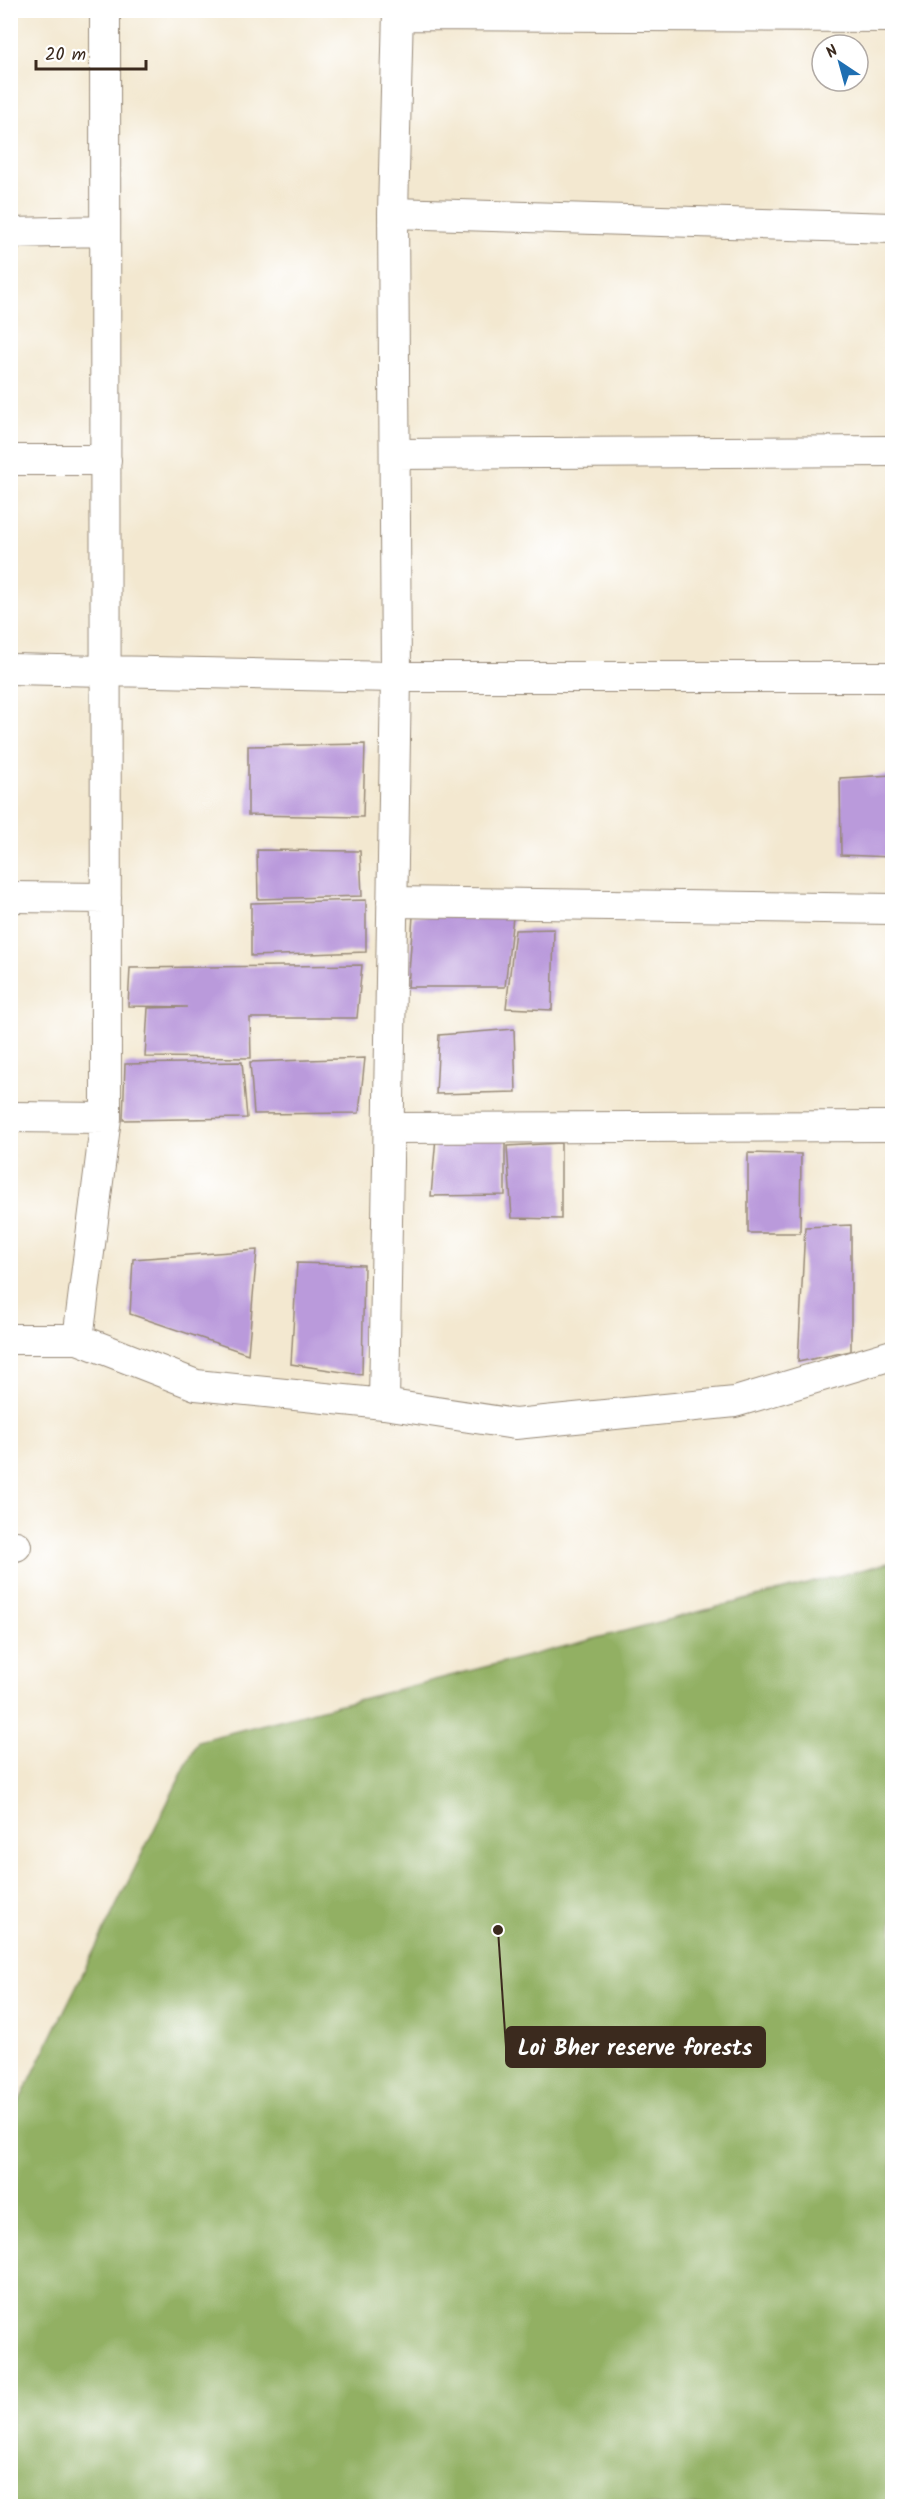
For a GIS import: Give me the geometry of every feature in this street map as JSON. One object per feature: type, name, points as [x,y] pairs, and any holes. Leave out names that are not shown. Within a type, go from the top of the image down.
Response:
[{"type":"street","points":[[78,1340],[106,1118],[105,10]]},
{"type":"street","points":[[384,1404],[396,677],[393,213],[398,13],[892,17]]},
{"type":"street","points":[[393,213],[892,228]]},
{"type":"street","points":[[10,233],[105,231]]},
{"type":"street","points":[[395,454],[892,451]]},
{"type":"street","points":[[10,460],[106,460]]},
{"type":"street","points":[[10,669],[106,669],[396,677],[892,677]]},
{"type":"street","points":[[10,897],[106,898]]},
{"type":"street","points":[[392,902],[892,909]]},
{"type":"street","points":[[10,1117],[106,1118]]},
{"type":"street","points":[[390,1128],[892,1126]]},
{"type":"street","points":[[10,1339],[78,1340],[196,1385],[384,1404],[515,1424],[735,1402],[892,1355]]},
{"type":"green space","points":[[892,1562],[892,2506],[11,2506],[11,2118],[198,1741]]},
{"type":"building","points":[[365,744],[363,817],[248,815],[248,746]]},
{"type":"building","points":[[892,775],[892,857],[841,855],[840,778]]},
{"type":"building","points":[[257,850],[360,851],[362,896],[258,899]]},
{"type":"building","points":[[366,900],[366,952],[251,956],[251,903]]},
{"type":"building","points":[[413,916],[513,917],[505,987],[408,987]]},
{"type":"building","points":[[554,929],[552,1010],[506,1008],[515,930]]},
{"type":"building","points":[[362,965],[357,1018],[250,1018],[251,1058],[145,1057],[148,1008],[187,1007],[128,1006],[130,968]]},
{"type":"building","points":[[514,1029],[516,1092],[436,1094],[439,1035]]},
{"type":"building","points":[[365,1058],[359,1113],[254,1114],[250,1062]]},
{"type":"building","points":[[242,1062],[247,1118],[123,1120],[125,1064]]},
{"type":"building","points":[[505,1136],[505,1195],[431,1196],[436,1137]]},
{"type":"building","points":[[561,1143],[561,1219],[512,1218],[507,1146]]},
{"type":"building","points":[[748,1153],[801,1154],[800,1233],[748,1233]]},
{"type":"building","points":[[851,1225],[851,1351],[798,1362],[805,1227]]},
{"type":"building","points":[[257,1250],[248,1354],[130,1314],[133,1259]]},
{"type":"building","points":[[297,1263],[364,1265],[362,1375],[291,1364]]},
{"type":"place","name":"Loi Bher reserve forests","points":[[498,1930]]}]
